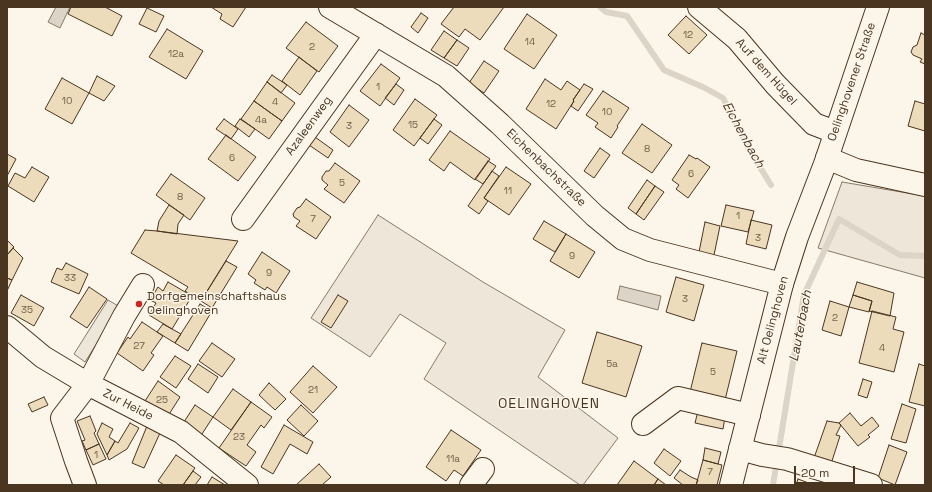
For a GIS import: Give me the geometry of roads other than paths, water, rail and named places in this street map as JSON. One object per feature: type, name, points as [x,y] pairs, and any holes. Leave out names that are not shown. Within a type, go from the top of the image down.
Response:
[{"type":"street","name":"Eichenbachstraße","points":[[330,7],[446,76],[500,124],[595,216],[623,239],[650,250],[782,284]]},
{"type":"street","name":"Auf dem Hügel","points":[[699,7],[737,39],[775,84],[814,124],[835,132]]},
{"type":"street","name":"Oelinghovener Straße","points":[[826,158],[878,7]]},
{"type":"street","name":"Azaleenweg","points":[[243,219],[376,34]]},
{"type":"street","name":"Alt Oelinghoven","points":[[731,485],[782,284],[797,237],[826,158]]},
{"type":"street","points":[[826,158],[856,170],[925,185]]},
{"type":"street","points":[[86,485],[76,461],[62,418],[88,384],[124,316],[143,285]]},
{"type":"street","name":"Zur Heide","points":[[7,326],[43,357],[88,384],[180,432],[247,485]]},
{"type":"street","points":[[643,424],[678,398],[749,415]]},
{"type":"street","points":[[740,448],[762,455],[787,459],[870,485]]},
{"type":"waterway","name":"Eichenbach","points":[[600,7],[606,12],[627,16],[664,70],[705,88],[723,98],[747,146],[771,185]]},
{"type":"waterway","name":"Lauterbach","points":[[773,485],[804,295],[839,219],[900,255],[925,256]]},
{"type":"place","name":"Dorfgemeinschaftshaus Oelinghoven","points":[[139,304]]},
{"type":"district","name":"OELINGHOVEN","points":[[549,404]]}]
